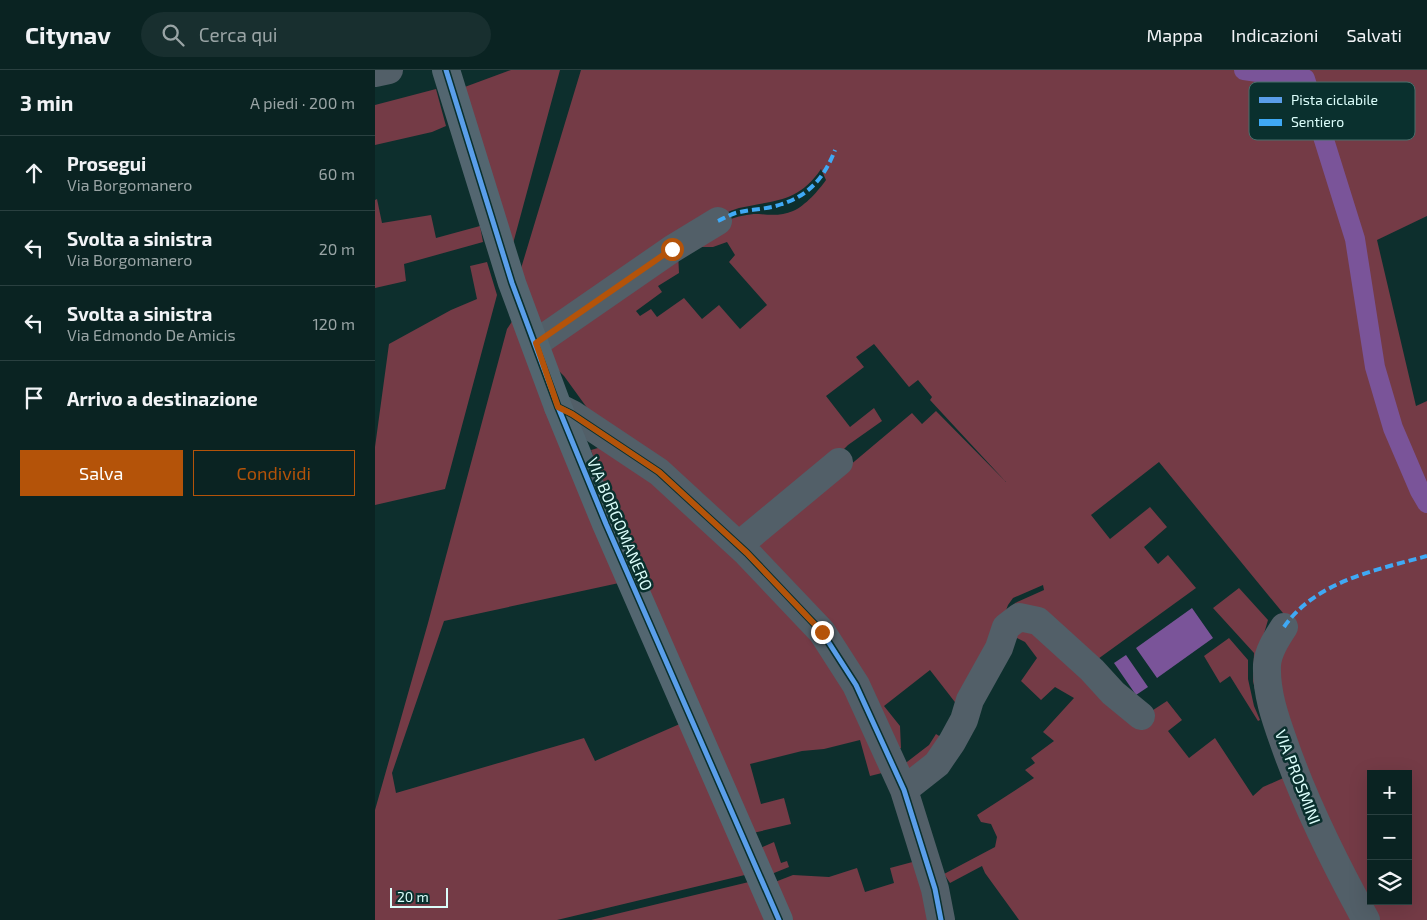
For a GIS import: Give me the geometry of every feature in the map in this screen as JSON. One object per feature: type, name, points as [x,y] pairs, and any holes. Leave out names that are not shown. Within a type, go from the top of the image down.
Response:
[{"type":"main road","name":"VIA BORGOMANERO","points":[[446,70],[512,283],[536,343],[558,407],[610,533],[779,920]]},
{"type":"street","points":[[375,73],[389,70]]},
{"type":"street","points":[[536,343],[664,254],[718,221]]},
{"type":"street","points":[[558,407],[572,414],[659,472],[739,545],[822,632],[856,685],[904,790],[935,889],[941,920]]},
{"type":"street","points":[[739,545],[839,462]]},
{"type":"street","points":[[904,790],[937,764],[964,720],[969,700],[999,648],[1006,627],[1019,617],[1038,621],[1092,670],[1113,693],[1141,716]]},
{"type":"street","name":"VIA PROSMINI","points":[[1284,627],[1274,644],[1267,663],[1267,688],[1299,787],[1333,861],[1366,920]]},
{"type":"shaded area","points":[[511,70],[560,70],[511,251],[462,88]]},
{"type":"shaded area","points":[[581,70],[1427,70],[1427,216],[1377,240],[1416,406],[1427,401],[1427,920],[1370,920],[1340,852],[1305,787],[1283,727],[1273,691],[1274,657],[1292,624],[1159,462],[1091,515],[1110,539],[1150,507],[1167,527],[1144,547],[1158,564],[1168,555],[1196,588],[1091,664],[1039,618],[1020,612],[1010,614],[1015,603],[1044,590],[1043,585],[1013,598],[1008,605],[989,656],[948,741],[935,763],[911,782],[903,765],[929,745],[936,734],[944,739],[958,706],[930,670],[884,706],[900,726],[901,748],[897,750],[876,706],[816,615],[702,493],[681,481],[613,428],[593,416],[564,376],[553,365],[546,345],[678,252],[679,273],[658,286],[662,292],[636,311],[640,316],[651,309],[657,317],[684,298],[702,319],[719,305],[740,329],[767,305],[729,262],[735,255],[727,242],[713,247],[700,247],[701,237],[706,231],[720,223],[737,217],[753,214],[772,215],[789,213],[798,209],[826,180],[821,169],[812,180],[794,194],[774,201],[739,208],[710,219],[552,329],[541,333],[519,275]],"holes":[[[874,344],[909,387],[918,380],[932,397],[930,400],[1006,482],[936,411],[922,424],[912,413],[849,466],[838,455],[848,445],[882,421],[874,408],[850,427],[826,396],[864,367],[856,357]]]},
{"type":"shaded area","points":[[436,89],[446,126],[432,132],[375,145],[375,105]]},
{"type":"shaded area","points":[[377,199],[382,223],[431,215],[436,238],[480,226],[483,242],[404,264],[406,281],[375,288],[375,200]]},
{"type":"shaded area","points":[[487,262],[497,295],[445,489],[375,505],[375,447],[389,344],[451,310],[477,299],[470,266]]},
{"type":"shaded area","points":[[513,320],[619,583],[444,621],[392,773],[396,793],[584,738],[595,761],[682,723],[749,874],[557,920],[375,920],[375,810],[428,623],[507,329]]},
{"type":"shaded area","points":[[605,446],[652,478],[816,638],[848,687],[882,773],[870,776],[860,740],[824,749],[802,751],[750,764],[761,804],[784,798],[791,824],[753,833],[617,526],[591,450]]},
{"type":"shaded area","points":[[1239,588],[1268,620],[1261,644],[1258,702],[1253,681],[1254,653],[1213,608]]},
{"type":"shaded area","points":[[1192,608],[1213,638],[1157,678],[1136,648]]},
{"type":"shaded area","points":[[1026,624],[1150,712],[1167,701],[1182,720],[1168,731],[1189,758],[1215,738],[1253,796],[1263,787],[1290,775],[1359,920],[1019,920],[982,866],[950,883],[944,874],[995,847],[997,837],[991,824],[981,822],[977,815],[1034,778],[1025,770],[1035,763],[1031,758],[1054,741],[1043,732],[1074,698],[1055,687],[1041,700],[1021,681],[1037,658],[1025,642],[1011,635]]},
{"type":"shaded area","points":[[1229,638],[1248,660],[1248,679],[1254,706],[1260,720],[1258,721],[1230,676],[1220,683],[1204,656]]},
{"type":"shaded area","points":[[1126,655],[1148,687],[1136,695],[1114,663]]},
{"type":"shaded area","points":[[774,842],[781,863],[787,861],[789,867],[769,875],[758,849]]},
{"type":"shaded area","points":[[920,860],[933,920],[791,920],[775,882],[793,875],[829,877],[857,868],[865,892],[894,883],[890,868]]},
{"type":"shaded area","points":[[753,881],[770,920],[591,920]]},
{"type":"waterway","points":[[1244,70],[1305,79],[1306,82]]},
{"type":"waterway","points":[[1324,140],[1355,239],[1375,367],[1393,428],[1427,503]]},
{"type":"marked path","points":[[718,221],[731,214],[777,206],[801,195],[821,176],[835,150]]},
{"type":"marked path","points":[[1284,627],[1297,611],[1313,598],[1330,588],[1368,572],[1427,556]]},
{"type":"cycle path","points":[[446,70],[512,283],[558,407],[606,524],[779,920]]},
{"type":"cycle path","points":[[558,407],[572,414],[659,472],[747,553],[822,632],[856,685],[904,790],[935,889],[941,920]]},
{"type":"route","points":[[672,249],[536,343],[558,407],[572,414],[659,472],[747,553],[822,632]]}]
